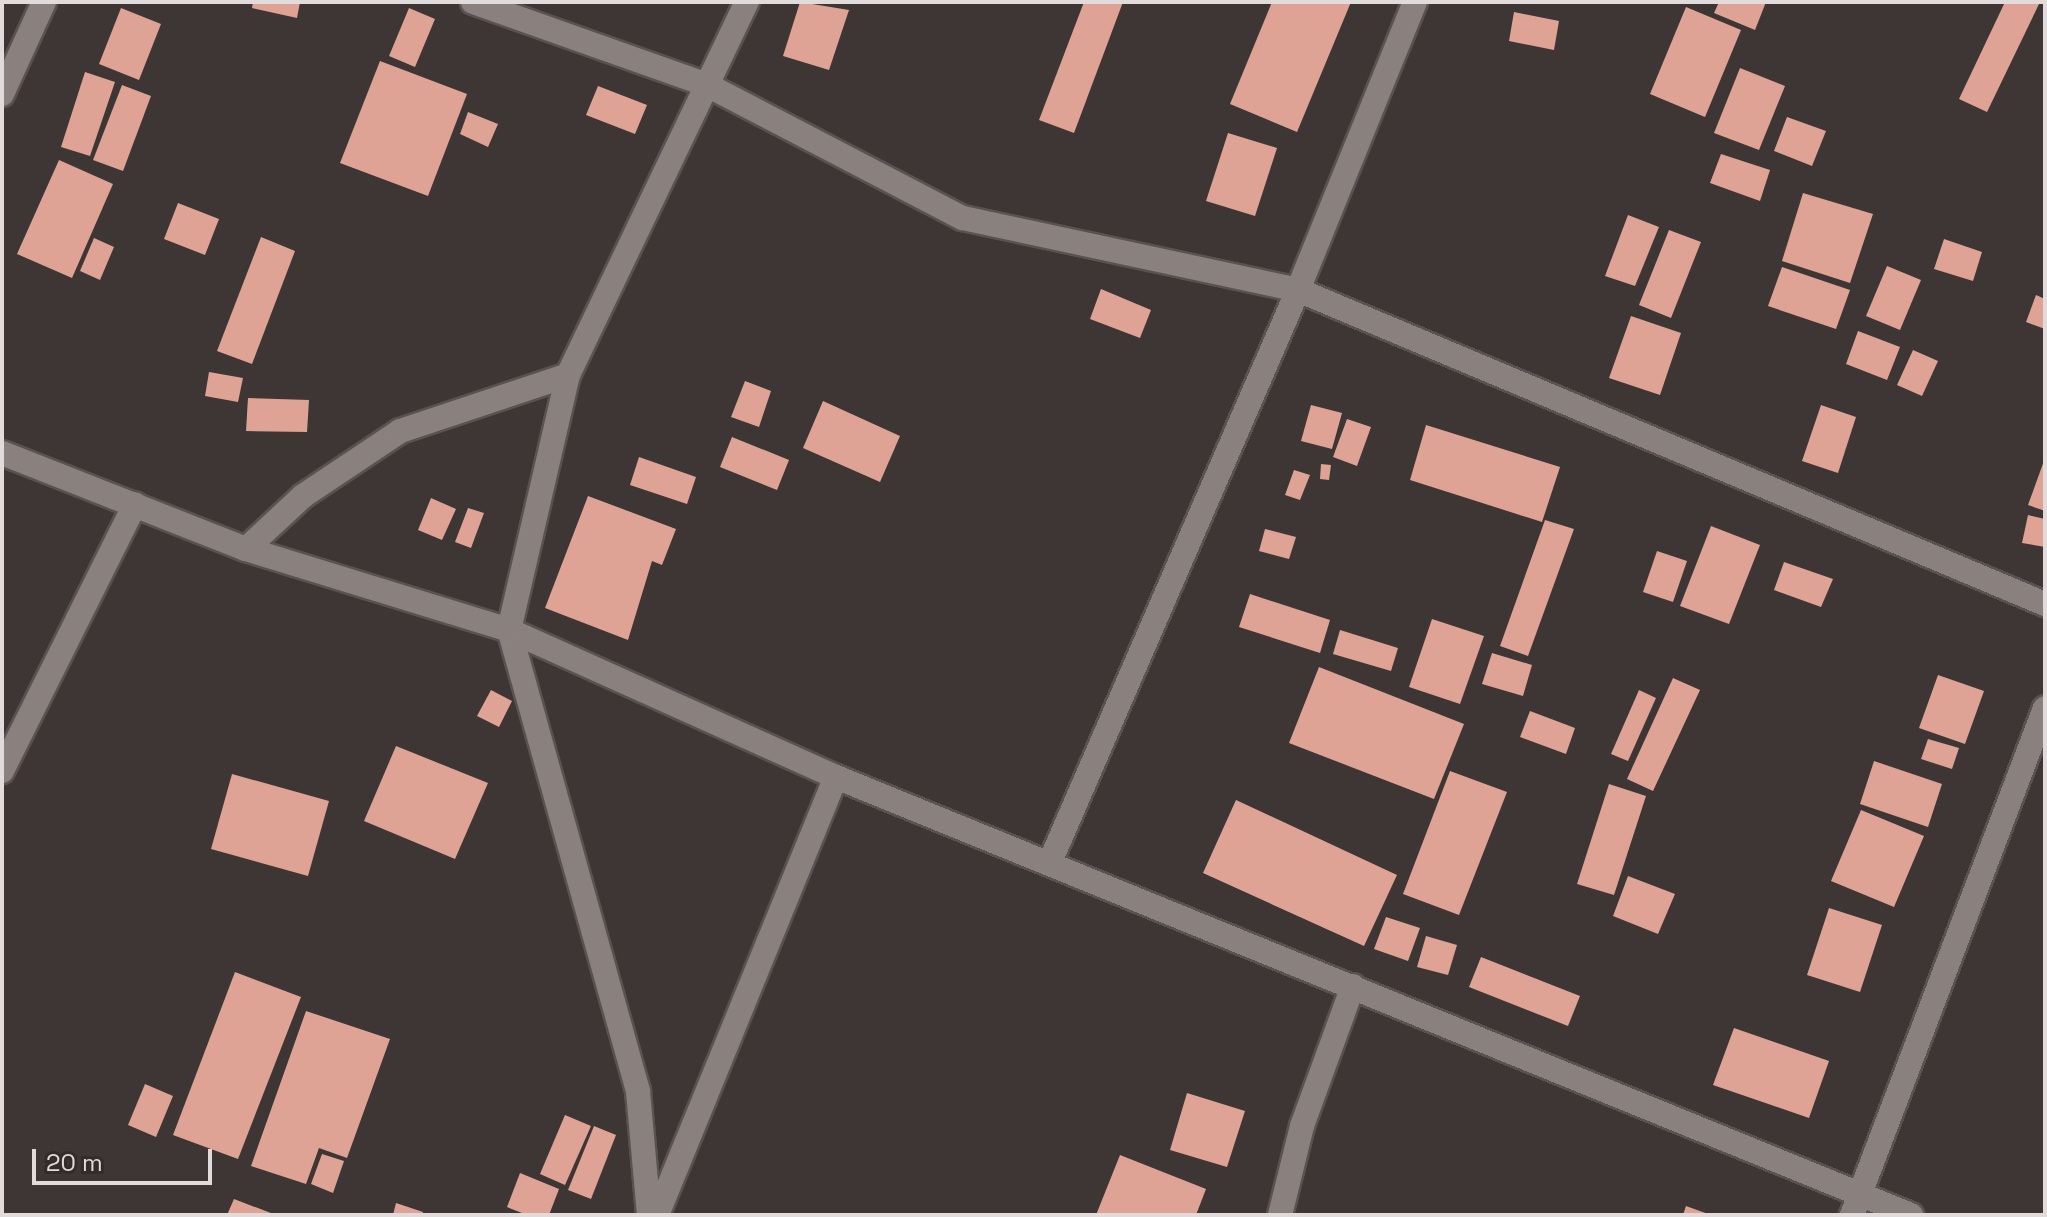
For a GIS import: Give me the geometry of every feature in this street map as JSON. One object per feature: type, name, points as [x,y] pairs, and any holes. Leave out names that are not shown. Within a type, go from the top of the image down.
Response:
[{"type":"street","points":[[2,94],[44,2]]},
{"type":"street","points":[[473,2],[707,85],[963,218],[1298,290],[2045,604]]},
{"type":"street","points":[[649,1215],[638,1091],[509,630],[568,375],[747,2]]},
{"type":"street","points":[[1050,862],[1298,290],[1415,2]]},
{"type":"street","points":[[246,549],[303,496],[400,431],[568,375]]},
{"type":"street","points":[[2,453],[246,549],[509,630],[836,777],[1353,986],[1857,1204],[1911,1215]]},
{"type":"street","points":[[2,771],[135,504]]},
{"type":"street","points":[[1857,1204],[2045,708]]},
{"type":"street","points":[[657,1215],[836,777]]},
{"type":"street","points":[[1280,1215],[1302,1126],[1353,986]]},
{"type":"building","points":[[253,2],[300,2],[297,18],[252,8]]},
{"type":"building","points":[[800,2],[849,10],[829,70],[783,56]]},
{"type":"building","points":[[1084,2],[1123,2],[1074,133],[1039,120]]},
{"type":"building","points":[[1272,2],[1351,2],[1297,132],[1230,104]]},
{"type":"building","points":[[1719,2],[1766,2],[1755,30],[1714,13]]},
{"type":"building","points":[[2005,2],[2040,2],[1987,112],[1959,99]]},
{"type":"building","points":[[1686,7],[1741,30],[1705,117],[1650,94]]},
{"type":"building","points":[[121,8],[161,24],[139,80],[99,64]]},
{"type":"building","points":[[409,8],[435,19],[415,67],[389,56]]},
{"type":"building","points":[[1514,12],[1559,21],[1554,50],[1509,41]]},
{"type":"building","points":[[380,61],[467,94],[428,196],[340,163]]},
{"type":"building","points":[[1740,68],[1785,86],[1759,150],[1714,133]]},
{"type":"building","points":[[85,72],[115,82],[90,156],[61,147]]},
{"type":"building","points":[[122,85],[151,96],[123,171],[93,160]]},
{"type":"building","points":[[598,86],[647,105],[635,134],[586,115]]},
{"type":"building","points":[[468,112],[498,124],[488,147],[460,134]]},
{"type":"building","points":[[1787,117],[1826,131],[1812,166],[1774,151]]},
{"type":"building","points":[[1228,133],[1277,148],[1255,216],[1206,201]]},
{"type":"building","points":[[1721,154],[1770,170],[1760,201],[1710,183]]},
{"type":"building","points":[[59,160],[113,184],[72,278],[17,254]]},
{"type":"building","points":[[1803,193],[1873,214],[1850,283],[1782,261]]},
{"type":"building","points":[[178,203],[219,219],[205,255],[164,239]]},
{"type":"building","points":[[1628,215],[1659,227],[1635,286],[1605,276]]},
{"type":"building","points":[[1669,230],[1701,242],[1671,318],[1639,305]]},
{"type":"building","points":[[261,237],[295,251],[252,364],[217,351]]},
{"type":"building","points":[[94,238],[114,247],[100,280],[80,271]]},
{"type":"building","points":[[1944,239],[1982,252],[1973,281],[1934,269]]},
{"type":"building","points":[[1887,266],[1921,280],[1900,330],[1866,316]]},
{"type":"building","points":[[1782,267],[1850,290],[1836,329],[1768,306]]},
{"type":"building","points":[[1101,289],[1151,310],[1140,338],[1090,319]]},
{"type":"building","points":[[2036,295],[2045,299],[2045,329],[2026,322]]},
{"type":"building","points":[[1631,316],[1681,333],[1660,395],[1609,378]]},
{"type":"building","points":[[1858,331],[1900,347],[1887,380],[1846,364]]},
{"type":"building","points":[[1913,350],[1938,361],[1922,396],[1897,385]]},
{"type":"building","points":[[209,372],[243,378],[238,402],[205,396]]},
{"type":"building","points":[[745,381],[771,391],[759,427],[731,417]]},
{"type":"building","points":[[248,398],[309,400],[307,432],[246,431]]},
{"type":"building","points":[[823,401],[900,436],[880,482],[803,448]]},
{"type":"building","points":[[1311,405],[1342,413],[1332,449],[1301,441]]},
{"type":"building","points":[[1821,405],[1856,417],[1838,473],[1802,461]]},
{"type":"building","points":[[1347,419],[1371,427],[1357,466],[1333,457]]},
{"type":"building","points":[[1426,425],[1560,467],[1542,522],[1410,480]]},
{"type":"building","points":[[732,437],[789,460],[777,490],[720,467]]},
{"type":"building","points":[[639,457],[696,477],[687,504],[630,485]]},
{"type":"building","points":[[2045,458],[2045,511],[2028,505]]},
{"type":"building","points":[[1321,464],[1331,465],[1329,480],[1320,479]]},
{"type":"building","points":[[1294,470],[1310,475],[1300,500],[1285,495]]},
{"type":"building","points":[[588,496],[676,529],[662,565],[652,561],[628,640],[545,608]]},
{"type":"building","points":[[431,498],[456,509],[442,540],[418,530]]},
{"type":"building","points":[[468,508],[484,513],[471,548],[455,542]]},
{"type":"building","points":[[2028,515],[2045,519],[2045,547],[2022,543]]},
{"type":"building","points":[[1545,520],[1574,529],[1528,656],[1500,646]]},
{"type":"building","points":[[1711,526],[1760,545],[1729,624],[1680,606]]},
{"type":"building","points":[[1265,529],[1296,537],[1289,559],[1259,551]]},
{"type":"building","points":[[1657,551],[1687,561],[1673,602],[1643,592]]},
{"type":"building","points":[[1784,562],[1833,579],[1821,607],[1774,590]]},
{"type":"building","points":[[1250,594],[1330,620],[1320,653],[1239,627]]},
{"type":"building","points":[[1432,619],[1484,636],[1460,704],[1409,687]]},
{"type":"building","points":[[1340,630],[1398,648],[1391,671],[1333,654]]},
{"type":"building","points":[[1492,653],[1532,665],[1523,696],[1482,684]]},
{"type":"building","points":[[1319,667],[1464,724],[1434,799],[1289,743]]},
{"type":"building","points":[[1938,675],[1984,691],[1965,744],[1919,728]]},
{"type":"building","points":[[1673,678],[1700,690],[1653,791],[1627,779]]},
{"type":"building","points":[[491,690],[512,701],[499,727],[477,716]]},
{"type":"building","points":[[1639,690],[1656,698],[1628,761],[1611,754]]},
{"type":"building","points":[[1530,711],[1575,728],[1566,754],[1520,737]]},
{"type":"building","points":[[1928,739],[1959,748],[1952,769],[1921,759]]},
{"type":"building","points":[[396,746],[488,783],[455,859],[364,821]]},
{"type":"building","points":[[1874,761],[1942,784],[1928,827],[1860,804]]},
{"type":"building","points":[[1450,771],[1507,792],[1459,915],[1403,894]]},
{"type":"building","points":[[232,774],[329,801],[308,876],[211,849]]},
{"type":"building","points":[[1609,784],[1646,796],[1614,895],[1577,884]]},
{"type":"building","points":[[1236,800],[1397,875],[1364,946],[1203,873]]},
{"type":"building","points":[[1861,810],[1924,836],[1894,907],[1831,881]]},
{"type":"building","points":[[1628,876],[1675,894],[1658,934],[1613,916]]},
{"type":"building","points":[[1829,908],[1882,925],[1860,992],[1807,975]]},
{"type":"building","points":[[1386,917],[1420,928],[1408,961],[1374,949]]},
{"type":"building","points":[[1426,936],[1457,945],[1448,975],[1417,967]]},
{"type":"building","points":[[1481,957],[1580,996],[1568,1026],[1469,987]]},
{"type":"building","points":[[235,972],[301,997],[238,1159],[173,1135]]},
{"type":"building","points":[[306,1011],[390,1039],[347,1158],[319,1148],[306,1184],[251,1166]]},
{"type":"building","points":[[1734,1028],[1829,1061],[1809,1118],[1713,1085]]},
{"type":"building","points":[[145,1084],[173,1096],[156,1137],[128,1125]]},
{"type":"building","points":[[1187,1093],[1245,1111],[1227,1167],[1170,1150]]},
{"type":"building","points":[[565,1115],[591,1126],[565,1185],[540,1174]]},
{"type":"building","points":[[594,1126],[616,1135],[591,1199],[568,1190]]},
{"type":"building","points":[[322,1154],[344,1161],[333,1193],[311,1184]]},
{"type":"building","points":[[1120,1155],[1206,1189],[1196,1215],[1096,1215]]},
{"type":"building","points":[[520,1173],[559,1189],[549,1215],[527,1215],[507,1207]]},
{"type":"building","points":[[234,1199],[276,1215],[227,1215]]},
{"type":"building","points":[[396,1203],[423,1212],[422,1215],[393,1215]]},
{"type":"building","points":[[1686,1206],[1711,1215],[1683,1215]]}]
